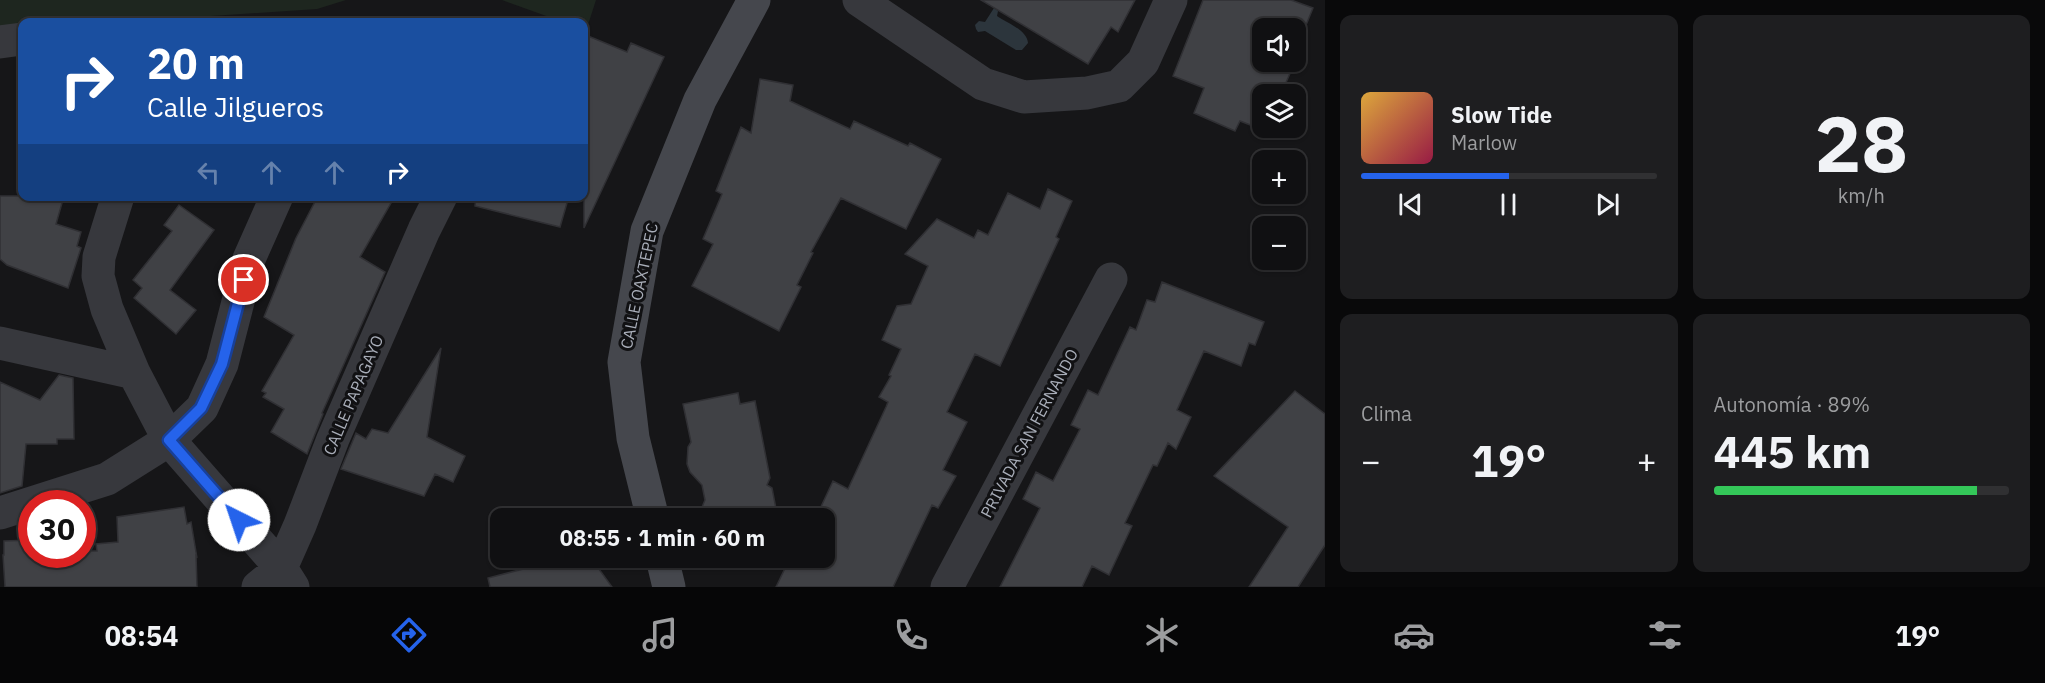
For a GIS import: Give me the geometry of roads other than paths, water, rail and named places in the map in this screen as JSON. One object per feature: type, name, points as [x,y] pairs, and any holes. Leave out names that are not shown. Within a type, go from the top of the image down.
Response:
[{"type":"main road","name":"CALLE OAXTEPEC","points":[[650,508],[633,438],[624,362],[647,231],[700,100],[754,0]]},
{"type":"main road","points":[[664,568],[669,587]]},
{"type":"street","points":[[859,0],[983,84],[1024,97],[1088,93],[1119,86],[1143,62],[1171,0]]},
{"type":"street","points":[[0,42],[18,40]]},
{"type":"street","points":[[116,201],[99,257],[98,276],[107,309],[134,373],[169,440],[277,581]]},
{"type":"street","points":[[0,513],[107,479],[169,440],[201,408],[222,364],[249,259],[275,201]]},
{"type":"street","name":"CALLE PAPAGAYO","points":[[277,581],[337,429],[438,201]]},
{"type":"street","name":"PRIVADA SAN FERNANDO","points":[[947,587],[1111,279]]},
{"type":"street","points":[[0,343],[134,373]]}]
